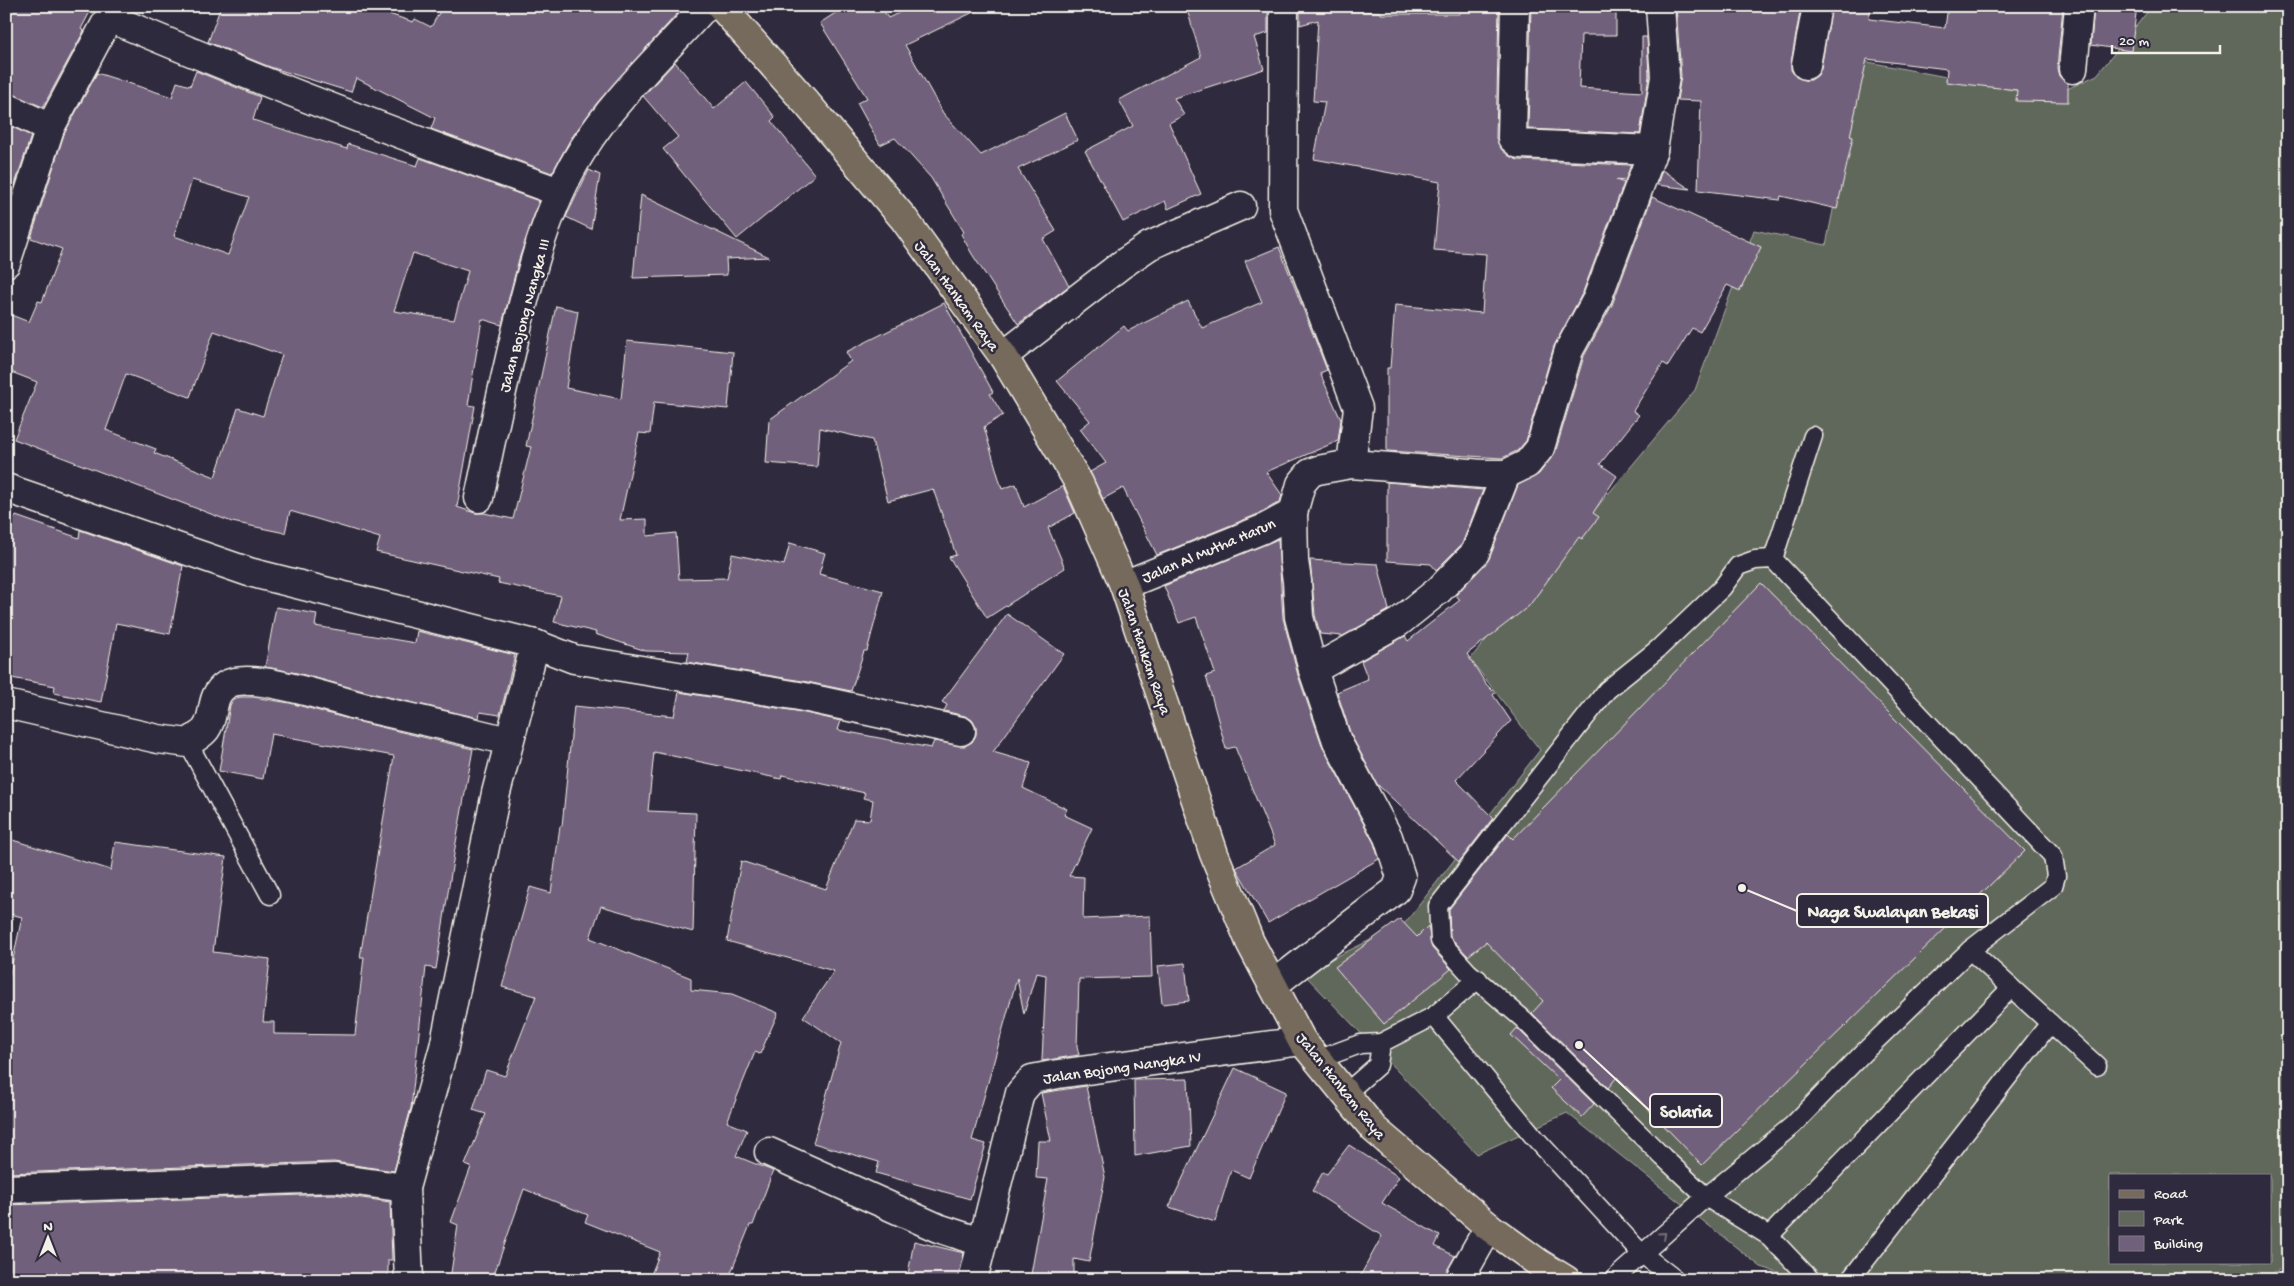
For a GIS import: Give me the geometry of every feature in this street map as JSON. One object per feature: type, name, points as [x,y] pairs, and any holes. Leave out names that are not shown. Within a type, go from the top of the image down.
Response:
[{"type":"main road","name":"Jalan Hankam Raya","points":[[721,6],[904,219],[1003,356],[1079,483],[1124,585],[1214,854],[1250,942],[1310,1050],[1374,1129],[1489,1227],[1535,1272],[1566,1280]]},
{"type":"street","name":"Jalan Bojong Nangka III","points":[[479,498],[497,412],[531,271],[559,192],[583,148],[607,116],[701,11],[708,6]]},
{"type":"street","points":[[1284,6],[1283,210],[1358,408],[1351,464]]},
{"type":"street","points":[[1515,6],[1512,138],[1514,142],[1519,144],[1653,150]]},
{"type":"street","points":[[1273,985],[1396,890],[1401,877],[1388,837],[1337,741],[1313,670],[1299,617],[1294,562],[1280,519],[1301,484],[1310,473],[1326,467],[1351,464],[1506,474],[1527,464],[1540,448],[1568,350],[1597,299],[1653,150],[1665,77],[1660,6]]},
{"type":"street","points":[[1806,65],[1817,6]]},
{"type":"street","points":[[2073,69],[2079,6]]},
{"type":"street","points":[[6,263],[50,128],[112,12],[200,57],[401,135],[559,192]]},
{"type":"street","points":[[6,107],[50,128]]},
{"type":"street","points":[[1003,356],[1121,265],[1149,246],[1241,206]]},
{"type":"street","points":[[1313,670],[1399,622],[1439,590],[1476,553],[1506,474]]},
{"type":"street","points":[[6,488],[249,572],[535,644],[574,659],[799,696],[962,731]]},
{"type":"street","name":"Jalan Al Mutha Harun","points":[[1124,585],[1280,519]]},
{"type":"street","points":[[409,1280],[405,1188],[444,1047],[471,908],[508,741],[535,644]]},
{"type":"street","points":[[6,704],[158,739],[188,743],[206,729],[215,696],[225,686],[234,681],[250,681],[308,690],[359,706],[508,741]]},
{"type":"street","name":"Jalan Bojong Nangka IV","points":[[972,1280],[980,1242],[1020,1093],[1032,1079],[1058,1074],[1310,1050]]},
{"type":"street","points":[[769,1152],[938,1228],[980,1242]]},
{"type":"street","points":[[6,1189],[335,1178],[405,1188]]},
{"type":"street","points":[[1460,1280],[1489,1227]]},
{"type":"lane","points":[[1773,559],[1813,436]]},
{"type":"lane","points":[[1613,1280],[1641,1253],[1706,1197],[1793,1125],[1864,1052],[1970,950],[2053,886],[2056,876],[2053,856],[1773,559],[1755,560],[1738,566],[1722,588],[1658,649],[1607,690],[1438,906],[1440,940],[1468,972],[1523,1019],[1663,1158],[1706,1197],[1770,1236],[1810,1280]]},
{"type":"lane","points":[[188,743],[270,895]]},
{"type":"lane","points":[[1970,950],[2097,1066]]},
{"type":"lane","points":[[1310,1050],[1381,1043],[1434,1016],[1478,979]]},
{"type":"lane","points":[[1770,1236],[2011,988]]},
{"type":"lane","points":[[1434,1016],[1534,1138],[1641,1253],[1676,1280]]},
{"type":"lane","points":[[1850,1280],[2050,1023]]},
{"type":"lane","points":[[1346,1094],[1378,1065],[1381,1043]]},
{"type":"green space","points":[[2152,6],[2288,6],[2288,1266],[2257,1280],[1804,1280],[1761,1267],[1567,1113],[1477,1154],[1303,973],[1405,923],[1540,750],[1470,659],[1695,390],[1754,230],[1826,245],[1863,61],[2050,97],[2097,75]]},
{"type":"building","points":[[6,6],[93,6],[81,29],[84,31],[43,107],[6,92]]},
{"type":"building","points":[[221,6],[365,6],[413,22],[415,19],[431,27],[443,6],[684,6],[597,103],[570,140],[552,173],[431,129],[435,118],[356,78],[351,92],[270,67],[208,42]]},
{"type":"building","points":[[846,6],[881,6],[888,18],[913,6],[986,6],[905,45],[943,113],[981,155],[1065,113],[1078,140],[1018,169],[1056,231],[1043,239],[1069,286],[1018,324],[972,254],[961,234],[964,232],[931,178],[895,138],[880,145],[857,103],[867,98],[820,23]]},
{"type":"building","points":[[1186,6],[1268,6],[1268,33],[1254,37],[1264,69],[1174,98],[1184,115],[1169,123],[1201,194],[1168,209],[1165,201],[1123,222],[1085,151],[1133,126],[1119,100],[1201,57]]},
{"type":"building","points":[[1300,6],[1333,6],[1334,10],[1381,12],[1381,14],[1459,14],[1460,6],[1499,6],[1496,138],[1502,150],[1518,160],[1631,165],[1625,181],[1616,180],[1624,183],[1583,292],[1554,346],[1526,441],[1517,451],[1502,458],[1387,451],[1387,368],[1390,368],[1395,305],[1482,313],[1486,254],[1434,250],[1440,182],[1314,159],[1325,102],[1313,101],[1318,20],[1300,25]]},
{"type":"building","points":[[1531,6],[1616,6],[1616,35],[1581,35],[1579,88],[1642,92],[1642,37],[1647,37],[1649,76],[1640,134],[1528,129]]},
{"type":"building","points":[[1676,6],[1801,6],[1791,70],[1796,77],[1804,80],[1811,80],[1818,75],[1821,68],[1832,6],[1871,6],[1869,19],[1945,28],[1948,6],[2063,7],[2057,68],[2059,76],[2068,83],[2068,102],[2016,101],[2017,90],[1946,82],[1947,69],[1867,59],[1850,136],[1853,137],[1837,209],[1781,196],[1780,200],[1698,190],[1701,101],[1677,100],[1681,76]]},
{"type":"building","points":[[2094,6],[2137,6],[2131,51],[2091,45]]},
{"type":"building","points":[[675,62],[714,109],[746,82],[775,117],[771,121],[815,175],[737,239],[663,149],[678,137],[643,96]]},
{"type":"building","points":[[196,71],[260,97],[253,120],[347,149],[348,144],[417,166],[420,158],[539,201],[519,259],[502,325],[482,319],[468,405],[475,406],[457,507],[475,513],[513,519],[531,447],[526,446],[556,306],[578,311],[566,388],[621,399],[627,341],[733,352],[728,409],[654,402],[650,434],[639,433],[620,520],[647,519],[647,536],[676,533],[679,579],[727,578],[732,554],[784,565],[790,543],[825,553],[819,574],[883,591],[867,651],[864,651],[851,691],[687,662],[689,652],[646,651],[595,634],[596,632],[554,622],[561,596],[498,583],[499,579],[376,552],[380,538],[290,511],[285,533],[232,522],[14,439],[37,382],[6,370],[6,313],[29,322],[38,301],[42,302],[62,249],[31,238],[64,134],[97,73],[172,97],[177,82],[190,86]],"holes":[[[192,180],[249,197],[228,255],[174,236]],[[413,253],[468,271],[454,320],[394,311]],[[214,331],[282,355],[263,416],[238,408],[215,477],[154,453],[156,449],[106,430],[126,374],[190,397]]]},
{"type":"building","points":[[6,124],[31,136],[6,212]]},
{"type":"building","points":[[589,170],[600,175],[591,229],[566,217]]},
{"type":"building","points":[[1662,170],[1690,189],[1657,185]]},
{"type":"building","points":[[641,195],[769,257],[726,259],[727,275],[633,278]]},
{"type":"building","points":[[1652,197],[1761,247],[1740,291],[1727,285],[1700,332],[1692,328],[1668,366],[1663,363],[1633,411],[1639,415],[1600,464],[1617,476],[1593,513],[1599,517],[1582,539],[1579,537],[1529,606],[1467,654],[1486,684],[1495,693],[1493,695],[1511,721],[1456,780],[1493,818],[1459,862],[1377,784],[1351,735],[1337,692],[1368,679],[1361,661],[1405,636],[1408,641],[1460,600],[1456,595],[1489,559],[1518,485],[1539,474],[1555,453],[1584,356],[1612,305]]},
{"type":"building","points":[[1279,247],[1327,370],[1320,373],[1341,420],[1338,441],[1266,472],[1282,495],[1280,502],[1256,515],[1157,555],[1123,488],[1103,499],[1090,472],[1106,463],[1080,429],[1090,421],[1057,381],[1124,326],[1128,331],[1188,301],[1202,328],[1262,302],[1245,261]]},
{"type":"building","points":[[944,303],[993,392],[990,394],[1003,415],[984,427],[1002,489],[1016,484],[1024,507],[1063,486],[1075,513],[1048,528],[1065,568],[987,618],[949,557],[956,555],[933,489],[888,501],[872,440],[820,428],[817,467],[766,463],[769,420],[851,361],[846,352]]},
{"type":"building","points":[[1387,482],[1483,490],[1462,544],[1436,570],[1431,564],[1387,561]]},
{"type":"building","points":[[6,515],[15,518],[16,516],[79,538],[80,530],[183,566],[170,634],[116,623],[101,702],[54,693],[55,686],[6,677]]},
{"type":"building","points":[[1278,539],[1283,618],[1298,675],[1323,748],[1374,843],[1379,859],[1268,923],[1236,868],[1275,845],[1235,747],[1226,749],[1206,676],[1215,673],[1196,617],[1179,623],[1164,586]]},
{"type":"building","points":[[1310,560],[1378,564],[1389,610],[1343,636],[1320,634],[1315,615]]},
{"type":"building","points":[[1761,583],[2025,851],[1702,1165],[1617,1077],[1608,1088],[1532,1013],[1543,1001],[1486,942],[1468,956],[1450,937],[1449,909],[1508,834],[1513,839]]},
{"type":"building","points":[[276,607],[317,614],[315,626],[415,643],[417,631],[515,655],[500,715],[480,712],[479,718],[367,692],[297,673],[265,667]]},
{"type":"building","points":[[1007,614],[1064,654],[993,752],[1031,763],[1023,788],[1067,809],[1064,815],[1092,828],[1069,876],[1084,877],[1083,919],[1150,916],[1152,977],[1079,979],[1077,1046],[1079,1055],[1042,1061],[1046,975],[1036,973],[1024,1014],[1017,978],[972,1140],[986,1144],[970,1199],[876,1173],[879,1162],[813,1143],[841,1043],[803,1017],[834,971],[727,941],[741,861],[826,889],[854,819],[870,820],[873,800],[863,798],[865,793],[782,775],[781,779],[654,752],[648,811],[696,813],[693,932],[601,906],[590,938],[691,978],[691,990],[732,994],[778,1013],[760,1054],[755,1052],[727,1122],[747,1130],[736,1156],[773,1171],[753,1225],[750,1225],[728,1280],[649,1280],[660,1252],[585,1222],[588,1215],[524,1189],[492,1280],[450,1280],[458,1225],[451,1222],[471,1167],[465,1165],[486,1114],[473,1110],[486,1070],[505,1076],[536,996],[502,987],[530,887],[551,893],[560,826],[562,826],[574,706],[674,716],[679,692],[796,711],[841,721],[838,730],[931,748],[934,741],[965,746],[972,742],[976,735],[976,726],[972,720],[965,716],[944,711],[947,705],[942,702]]},
{"type":"building","points":[[253,697],[290,703],[473,749],[436,969],[426,967],[411,1108],[394,1171],[334,1162],[6,1173],[6,992],[22,917],[6,913],[6,838],[111,870],[115,842],[226,857],[213,952],[270,959],[263,1022],[274,1022],[274,1034],[355,1035],[364,957],[360,957],[394,756],[271,734],[263,779],[219,771],[230,705],[234,699]]},
{"type":"building","points":[[1400,919],[1417,937],[1428,926],[1432,948],[1451,969],[1384,1024],[1335,967]]},
{"type":"building","points":[[1185,963],[1189,1001],[1162,1004],[1158,966]]},
{"type":"building","points":[[1517,1028],[1594,1104],[1582,1117],[1551,1088],[1559,1080],[1511,1035]]},
{"type":"building","points":[[1235,1068],[1286,1092],[1249,1178],[1231,1170],[1215,1222],[1169,1207]]},
{"type":"building","points":[[1188,1079],[1191,1146],[1135,1156],[1134,1080]]},
{"type":"building","points":[[1086,1086],[1105,1177],[1089,1262],[1074,1259],[1074,1280],[1030,1280],[1048,1179],[1036,1178],[1038,1141],[1051,1141],[1041,1093]]},
{"type":"building","points":[[1349,1145],[1399,1177],[1382,1203],[1440,1236],[1435,1246],[1455,1256],[1443,1280],[1358,1280],[1382,1236],[1312,1191],[1323,1172],[1327,1174]]},
{"type":"building","points":[[334,1194],[390,1202],[392,1260],[388,1260],[388,1280],[9,1279],[9,1230],[6,1230],[6,1205]]},
{"type":"building","points":[[914,1241],[964,1253],[958,1280],[907,1280]]},
{"type":"place","name":"Naga Swalayan Bekasi","points":[[1742,888]]},
{"type":"place","name":"Solaria","points":[[1579,1045]]}]
